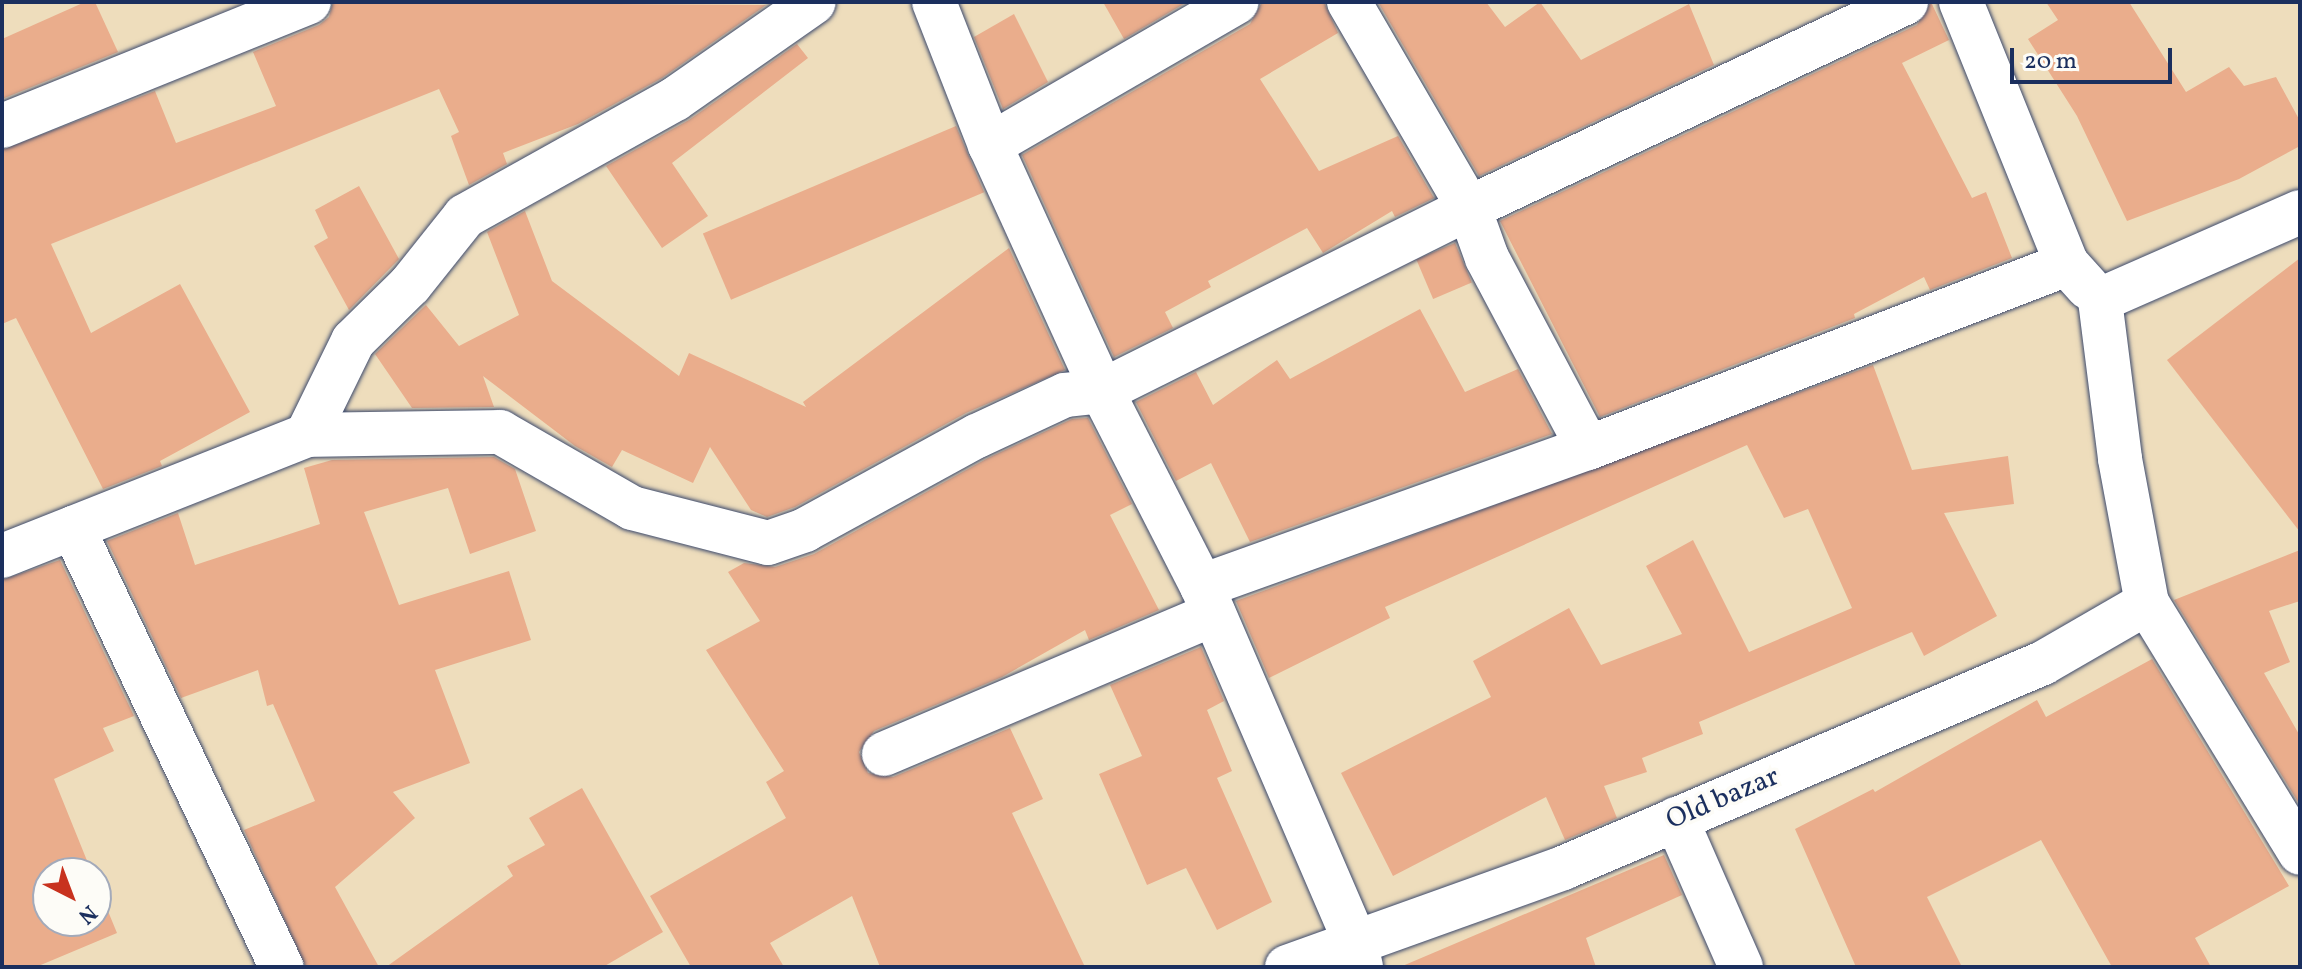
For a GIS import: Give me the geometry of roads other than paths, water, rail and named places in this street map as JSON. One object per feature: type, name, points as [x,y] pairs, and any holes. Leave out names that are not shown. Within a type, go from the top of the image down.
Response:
[{"type":"street","points":[[2,126],[309,2]]},
{"type":"street","points":[[307,435],[353,341],[410,285],[465,216],[675,99],[814,2]]},
{"type":"street","points":[[934,2],[990,145],[1102,391],[1208,600],[1358,954]]},
{"type":"street","points":[[990,145],[1237,2]]},
{"type":"street","points":[[1349,2],[1469,208],[1487,258],[1588,448]]},
{"type":"street","points":[[2,556],[307,435],[500,432],[632,508],[768,543],[805,530],[977,436],[1065,395],[1102,391],[1469,208],[1906,2]]},
{"type":"street","points":[[1961,2],[2067,264],[2100,300],[2120,459],[2147,603],[2300,853]]},
{"type":"street","points":[[2100,300],[2300,212]]},
{"type":"street","points":[[884,754],[1208,600],[1588,448],[2067,264]]},
{"type":"street","points":[[73,528],[281,967]]},
{"type":"street","name":"Old bazar","points":[[1287,967],[1358,954],[1563,868],[2043,663],[2147,603]]},
{"type":"street","points":[[1676,819],[1741,967]]}]
